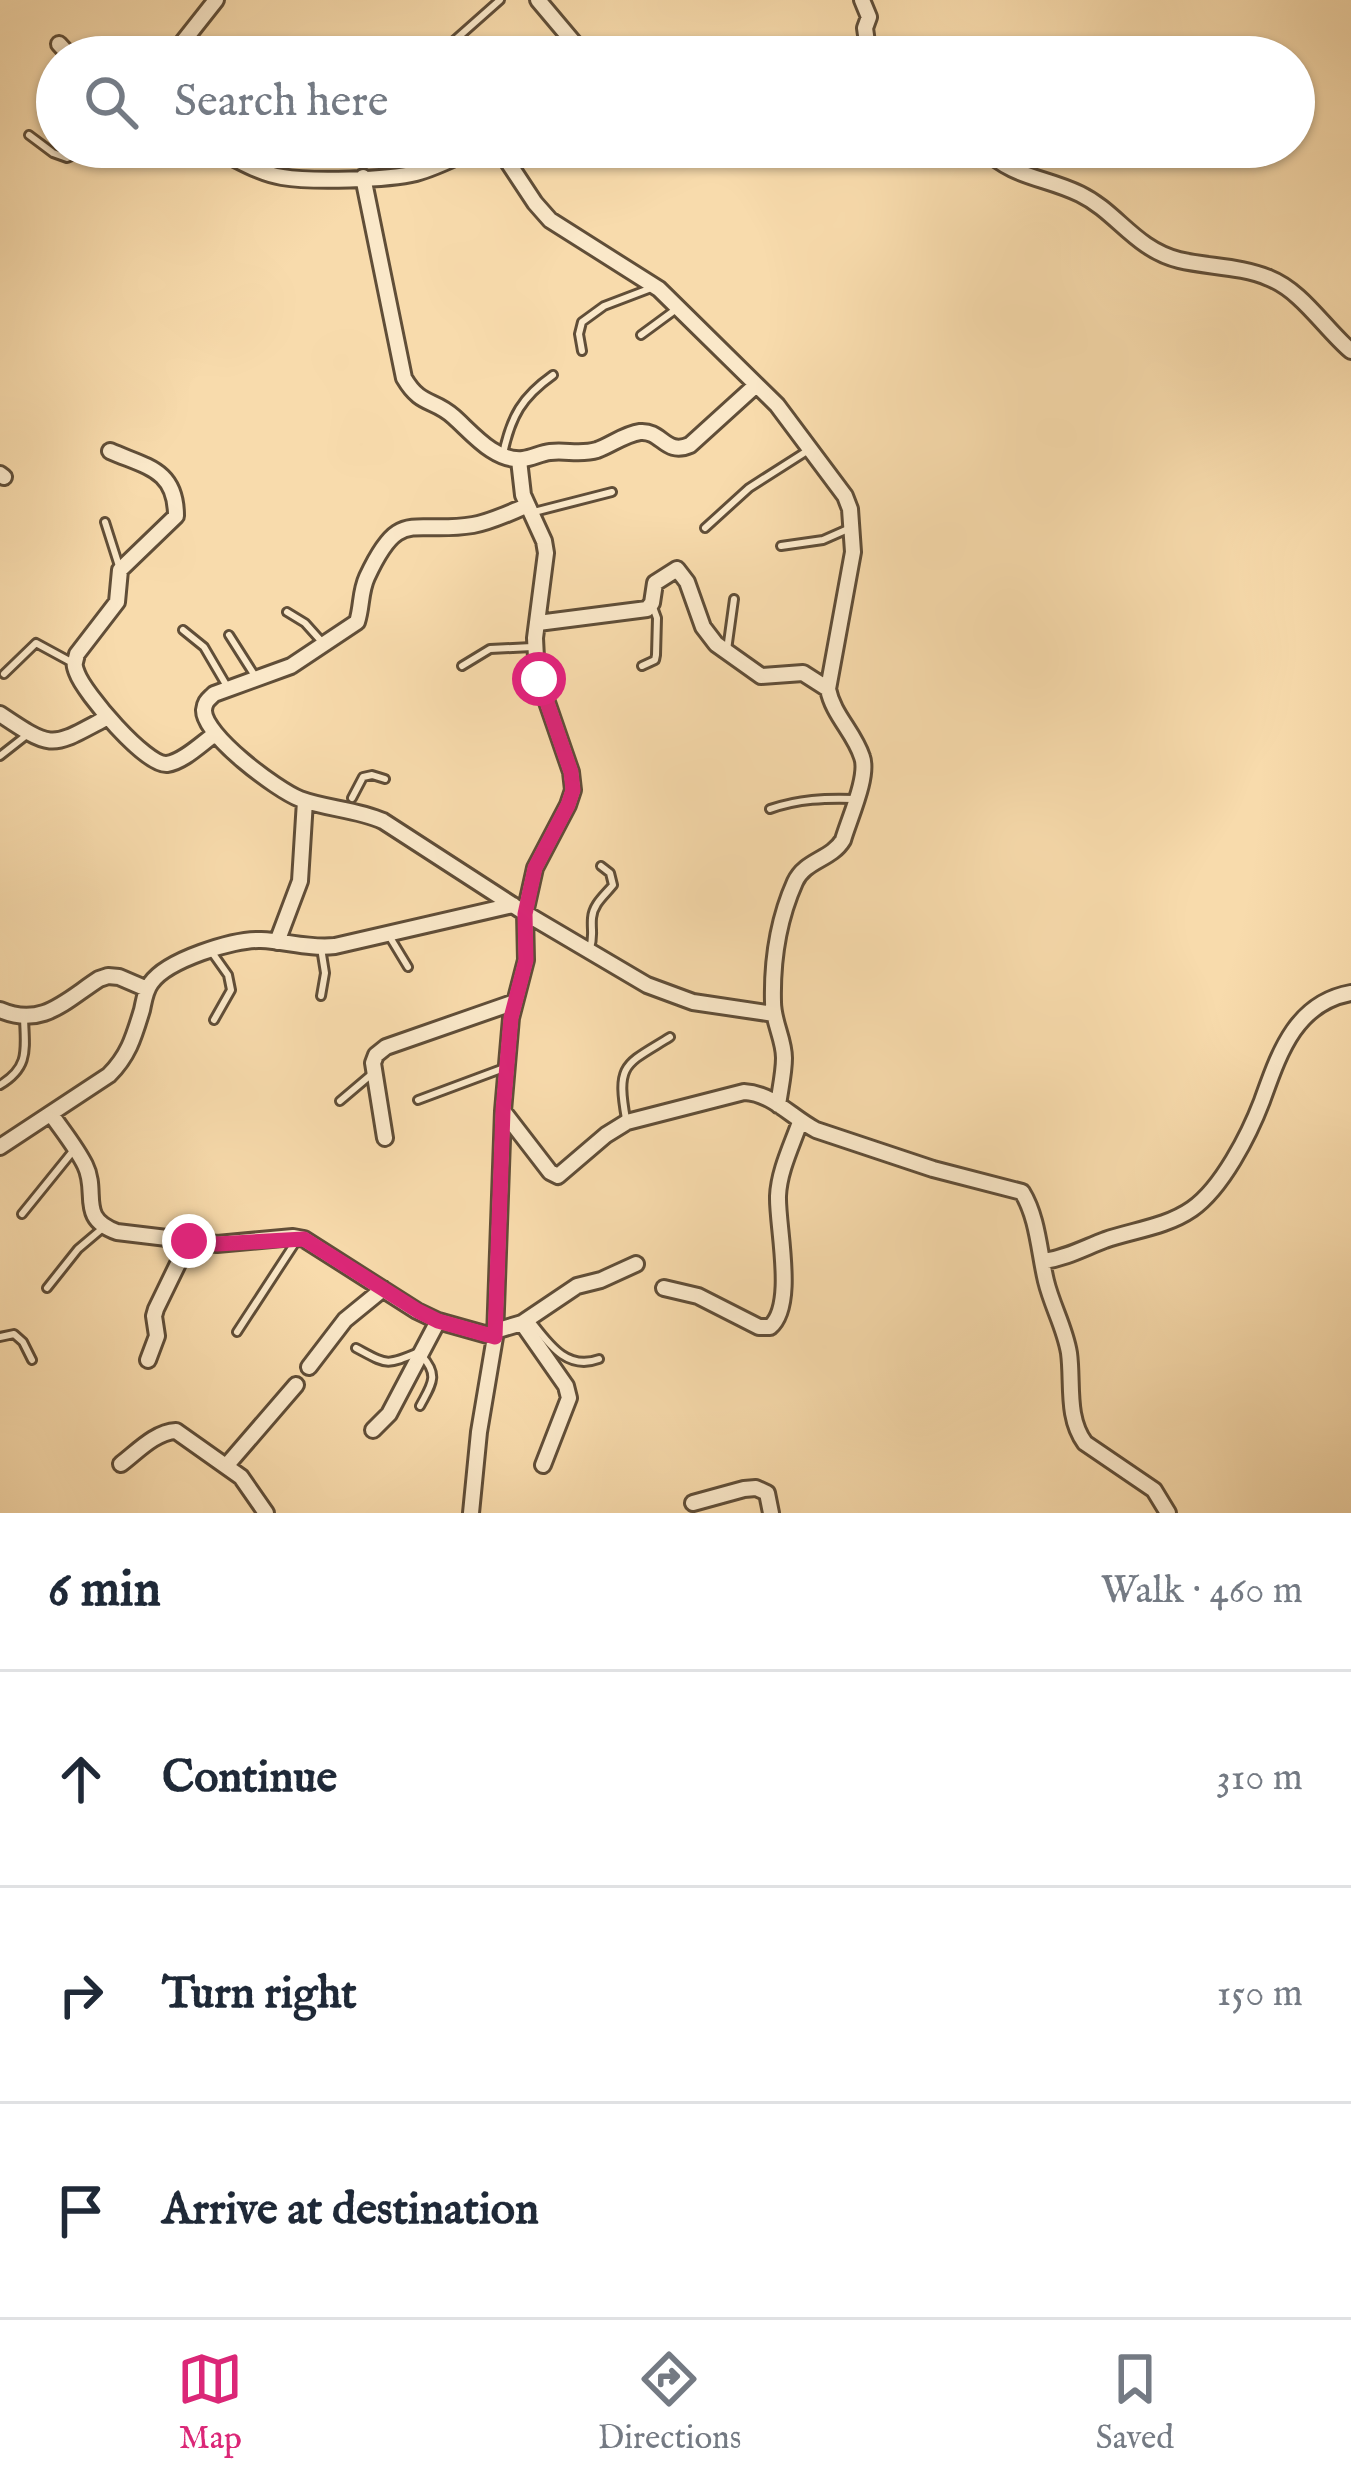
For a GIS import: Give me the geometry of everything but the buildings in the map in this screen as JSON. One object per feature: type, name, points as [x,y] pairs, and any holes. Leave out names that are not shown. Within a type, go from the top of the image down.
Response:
[{"type":"street","points":[[187,36],[216,0]]},
{"type":"street","points":[[538,0],[568,36]]},
{"type":"street","points":[[862,0],[869,16],[866,36]]},
{"type":"street","points":[[260,168],[280,177],[398,176],[428,168]]},
{"type":"street","points":[[512,168],[550,220],[655,286],[678,308],[787,416],[845,496],[851,568],[828,689],[833,708],[863,758],[864,770],[837,850],[796,879],[776,944],[773,1015],[784,1059],[778,1105]]},
{"type":"street","points":[[1009,168],[1080,194],[1148,247],[1177,260],[1270,278],[1294,294],[1351,351]]},
{"type":"street","points":[[363,177],[404,378],[423,402],[444,410],[482,444],[520,460],[551,452],[597,450],[645,431],[681,449],[755,386]]},
{"type":"street","points":[[110,451],[168,479],[176,516],[120,570],[117,602],[77,654],[82,684],[154,761],[162,764],[180,758],[215,734]]},
{"type":"street","points":[[471,1513],[478,1432],[495,1334],[507,1067],[514,1002],[526,960],[519,909],[573,790],[539,679],[536,646],[546,553],[523,495],[520,460]]},
{"type":"street","points":[[528,510],[470,526],[412,526],[398,531],[386,540],[364,581],[357,622],[291,666],[214,694],[204,712],[215,734],[294,796],[349,804],[383,821],[647,985],[693,1002],[773,1015]]},
{"type":"street","points":[[538,622],[640,611],[652,603],[659,578],[677,569],[687,582],[708,636],[761,676],[803,673],[828,689]]},
{"type":"street","points":[[0,714],[28,734],[54,742],[108,717]]},
{"type":"street","points":[[277,942],[300,881],[305,801]]},
{"type":"street","points":[[0,1147],[110,1075],[131,1047],[147,989],[163,972],[190,957],[249,940],[321,948],[519,909]]},
{"type":"street","points":[[0,1010],[24,1018],[39,1016],[108,976],[147,989]]},
{"type":"street","points":[[1044,1261],[1163,1224],[1193,1209],[1230,1165],[1271,1072],[1299,1024],[1332,997],[1351,993]]},
{"type":"street","points":[[385,1138],[373,1073],[376,1055],[386,1047],[514,1002]]},
{"type":"street","points":[[503,1111],[558,1176],[627,1122],[744,1092],[757,1093],[816,1130],[933,1169],[1022,1192],[1069,1351],[1078,1432],[1085,1443],[1154,1490],[1168,1513]]},
{"type":"street","points":[[51,1114],[88,1170],[91,1208],[104,1227],[217,1244],[298,1238],[438,1321],[495,1334],[525,1321],[577,1286],[636,1264]]},
{"type":"street","points":[[664,1288],[698,1296],[759,1327],[778,1321],[782,1250],[778,1196],[800,1122]]},
{"type":"street","points":[[148,1360],[157,1336],[156,1309],[189,1241]]},
{"type":"street","points":[[309,1367],[345,1320],[383,1288]]},
{"type":"street","points":[[373,1430],[388,1414],[438,1321]]},
{"type":"street","points":[[525,1321],[566,1385],[569,1398],[543,1465]]},
{"type":"street","points":[[226,1465],[296,1385]]},
{"type":"street","points":[[121,1464],[158,1436],[176,1431],[241,1477],[266,1513]]},
{"type":"street","points":[[693,1503],[756,1488],[767,1493],[771,1513]]},
{"type":"lane","points":[[460,36],[500,0]]},
{"type":"lane","points":[[29,135],[36,141]]},
{"type":"lane","points":[[582,351],[582,322],[604,306],[655,286]]},
{"type":"lane","points":[[641,335],[678,308]]},
{"type":"lane","points":[[503,454],[508,430],[528,393],[553,375]]},
{"type":"lane","points":[[705,528],[749,488],[811,448]]},
{"type":"lane","points":[[528,510],[612,492]]},
{"type":"lane","points":[[105,522],[120,570]]},
{"type":"lane","points":[[781,546],[823,540],[851,527]]},
{"type":"lane","points":[[727,650],[734,599]]},
{"type":"lane","points":[[642,666],[656,655],[657,618],[652,603]]},
{"type":"lane","points":[[286,612],[305,622],[324,645]]},
{"type":"lane","points":[[183,630],[204,646],[228,688]]},
{"type":"lane","points":[[229,635],[256,679]]},
{"type":"lane","points":[[4,674],[36,643],[75,663]]},
{"type":"lane","points":[[463,666],[490,649],[536,646]]},
{"type":"lane","points":[[0,756],[28,734]]},
{"type":"lane","points":[[349,804],[363,777],[385,779]]},
{"type":"lane","points":[[770,809],[793,801],[855,799]]},
{"type":"lane","points":[[589,951],[595,934],[592,915],[613,885],[610,873],[601,866]]},
{"type":"lane","points":[[388,934],[408,967]]},
{"type":"lane","points":[[321,948],[325,973],[321,996]]},
{"type":"lane","points":[[211,951],[231,983],[229,998],[214,1020]]},
{"type":"lane","points":[[0,1085],[24,1062],[24,1018]]},
{"type":"lane","points":[[627,1122],[621,1090],[626,1068],[670,1037]]},
{"type":"lane","points":[[418,1100],[507,1067]]},
{"type":"lane","points":[[340,1101],[373,1073]]},
{"type":"lane","points":[[22,1214],[75,1149]]},
{"type":"lane","points":[[47,1288],[78,1249],[104,1227]]},
{"type":"lane","points":[[237,1332],[298,1238]]},
{"type":"lane","points":[[525,1321],[572,1360],[584,1364],[599,1359]]},
{"type":"lane","points":[[0,1337],[14,1334],[32,1360]]},
{"type":"lane","points":[[356,1348],[391,1364],[422,1353],[433,1373],[420,1406]]},
{"type":"route","points":[[189,1241],[304,1239],[418,1311],[495,1337],[503,1111],[511,1018],[526,960],[525,914],[535,868],[573,790],[539,679]]}]
